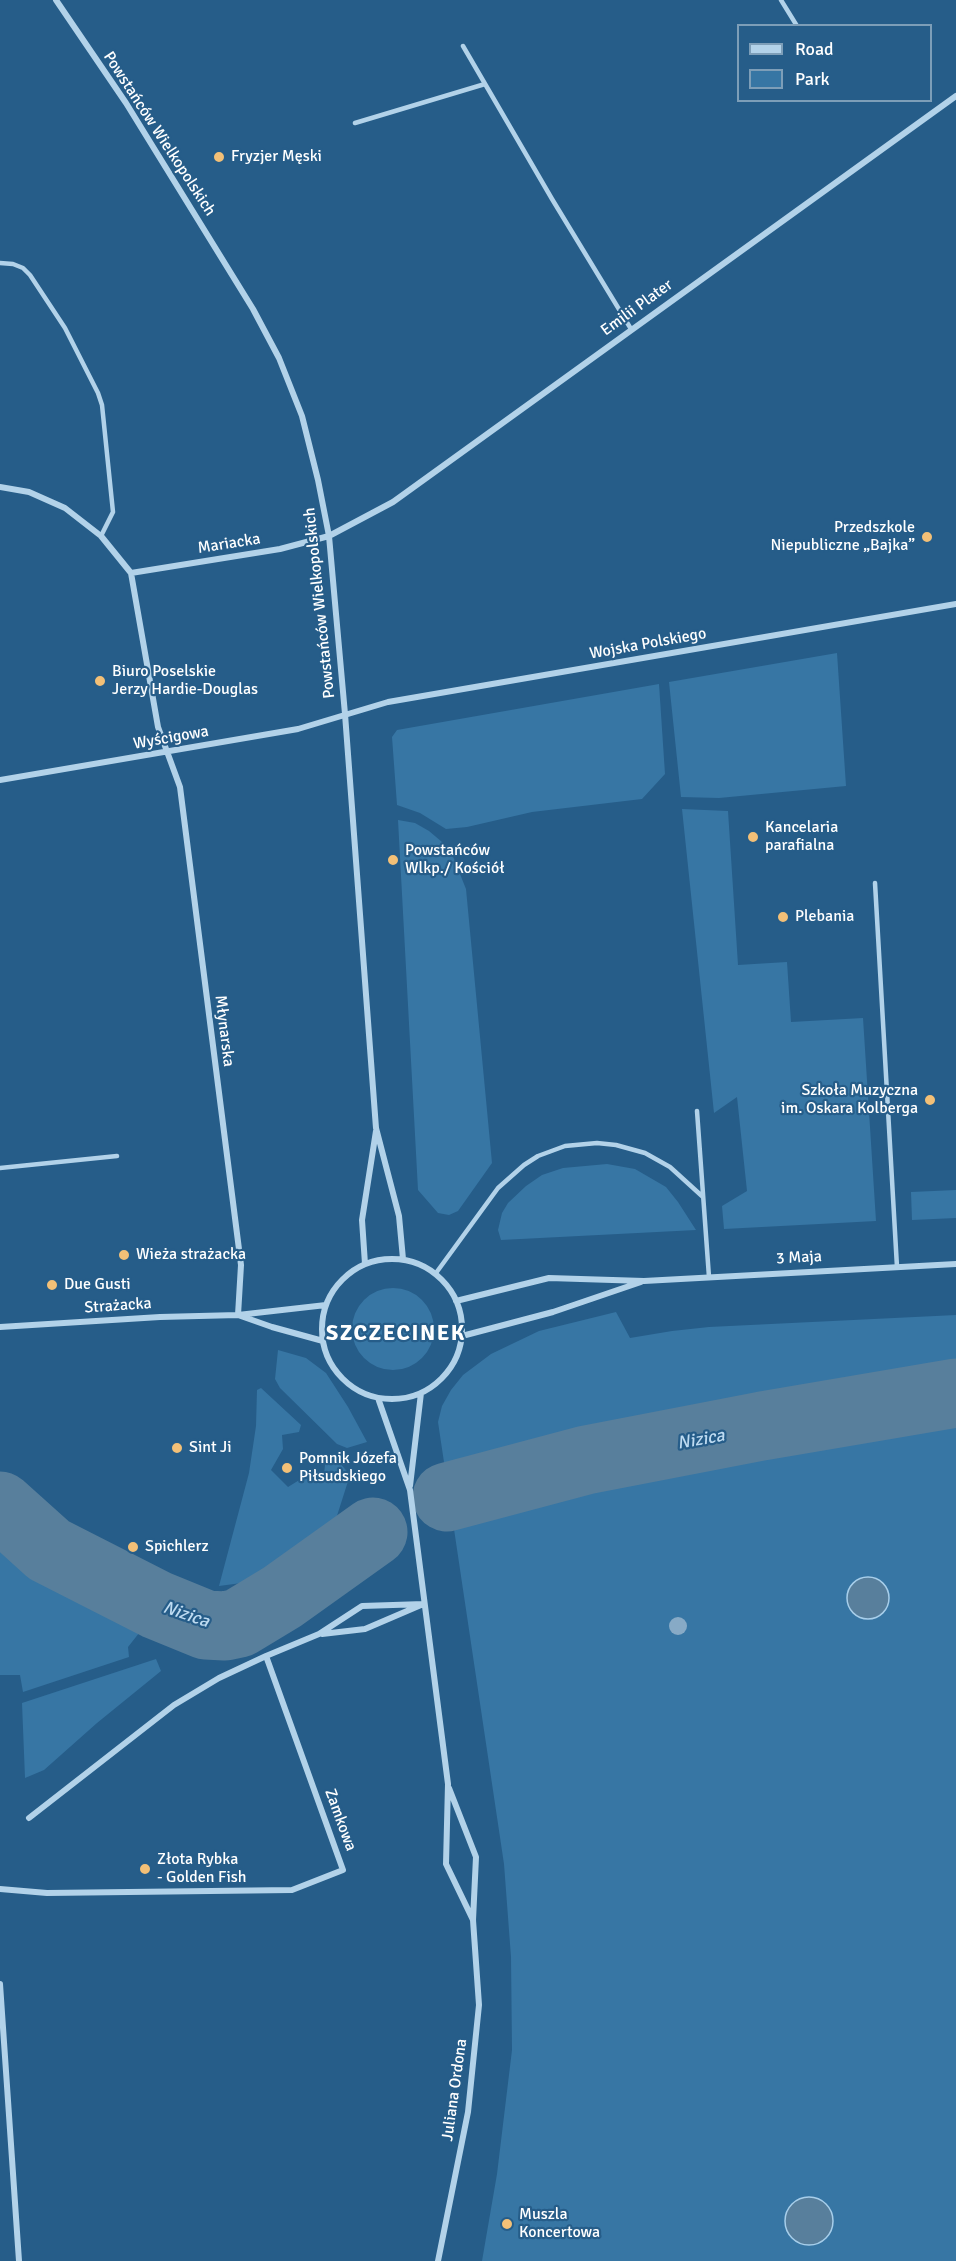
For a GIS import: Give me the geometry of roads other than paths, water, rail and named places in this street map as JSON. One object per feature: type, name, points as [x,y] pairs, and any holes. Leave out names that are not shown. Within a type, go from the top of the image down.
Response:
[{"type":"street","name":"Powstańców Wielkopolskich","points":[[56,0],[132,113],[253,309],[279,358],[302,416],[329,536],[345,714],[376,1128],[399,1216],[403,1259]]},
{"type":"street","name":"Emilii Plater","points":[[329,536],[393,502],[956,96]]},
{"type":"street","points":[[0,487],[29,492],[65,508],[101,536],[131,573],[158,727],[168,753]]},
{"type":"street","name":"Mariacka","points":[[131,573],[280,549],[329,536]]},
{"type":"street","name":"Wojska Polskiego","points":[[345,714],[388,702],[956,604]]},
{"type":"street","name":"Wyścigowa","points":[[0,780],[298,729],[345,714]]},
{"type":"street","name":"Młynarska","points":[[168,753],[180,787],[240,1253],[238,1315]]},
{"type":"street","name":"Powstańców Wielkopolskich","points":[[365,1264],[362,1220],[376,1128]]},
{"type":"street","points":[[384,1259],[403,1259],[420,1264],[436,1274],[448,1286],[462,1318],[462,1336],[455,1360],[441,1379],[421,1393],[400,1399],[378,1398],[358,1390],[342,1378],[330,1361],[323,1341],[322,1323],[326,1305],[335,1288],[348,1274],[365,1264],[384,1259]]},
{"type":"street","name":"3 Maja","points":[[456,1301],[549,1278],[644,1281],[956,1264]]},
{"type":"street","name":"3 Maja","points":[[462,1336],[553,1312],[644,1281]]},
{"type":"street","name":"Strażacka","points":[[0,1328],[160,1317],[238,1315],[326,1305]]},
{"type":"street","name":"Strażacka","points":[[238,1315],[272,1328],[323,1341]]},
{"type":"street","points":[[410,1490],[421,1393]]},
{"type":"street","points":[[378,1398],[410,1490]]},
{"type":"street","name":"Juliana Ordona","points":[[410,1490],[448,1784],[446,1864],[473,1920]]},
{"type":"street","points":[[29,1818],[174,1705],[219,1678],[319,1634],[362,1606],[424,1604]]},
{"type":"street","points":[[319,1634],[365,1629],[424,1604]]},
{"type":"street","name":"Zamkowa","points":[[0,1889],[47,1893],[292,1890],[343,1870],[266,1656]]},
{"type":"street","name":"Juliana Ordona","points":[[438,2261],[468,2112],[479,2004],[473,1920],[476,1857],[448,1784]]},
{"type":"street","points":[[0,1984],[4,2087],[18,2261]]},
{"type":"lane","points":[[781,0],[796,24]]},
{"type":"lane","points":[[463,46],[631,329]]},
{"type":"lane","points":[[355,123],[485,84]]},
{"type":"lane","points":[[0,263],[23,268],[30,275],[65,328],[99,393],[113,512],[101,536]]},
{"type":"lane","points":[[874,883],[897,1267]]},
{"type":"lane","points":[[697,1111],[709,1276]]},
{"type":"lane","points":[[436,1274],[498,1188],[524,1164],[565,1146],[616,1144],[645,1153],[670,1167],[703,1197]]},
{"type":"lane","points":[[0,1168],[117,1156]]},
{"type":"waterway","name":"Nizica","points":[[447,1497],[586,1460],[762,1426],[956,1393]]},
{"type":"waterway","name":"Nizica","points":[[0,1506],[49,1550],[157,1605],[206,1625],[225,1626],[239,1623],[282,1597],[373,1532]]},
{"type":"place","name":"Fryzjer Męski","points":[[219,157]]},
{"type":"place","name":"Przedszkole Niepubliczne „Bajka”","points":[[927,537]]},
{"type":"place","name":"Biuro Poselskie Jerzy Hardie-Douglas","points":[[100,681]]},
{"type":"place","name":"Kancelaria parafialna","points":[[753,837]]},
{"type":"place","name":"Powstańców Wlkp./ Kościół","points":[[393,860]]},
{"type":"place","name":"Plebania","points":[[783,917]]},
{"type":"place","name":"Szkoła Muzyczna im. Oskara Kolberga","points":[[930,1100]]},
{"type":"place","name":"Wieża strażacka","points":[[124,1255]]},
{"type":"place","name":"Due Gusti","points":[[52,1285]]},
{"type":"place","name":"Sint Ji","points":[[177,1448]]},
{"type":"place","name":"Pomnik Józefa Piłsudskiego","points":[[287,1468]]},
{"type":"place","name":"Spichlerz","points":[[133,1547]]},
{"type":"place","name":"Złota Rybka - Golden Fish","points":[[145,1869]]},
{"type":"place","name":"Muszla Koncertowa","points":[[507,2224]]},
{"type":"district","name":"SZCZECINEK","points":[[396,1334]]}]
